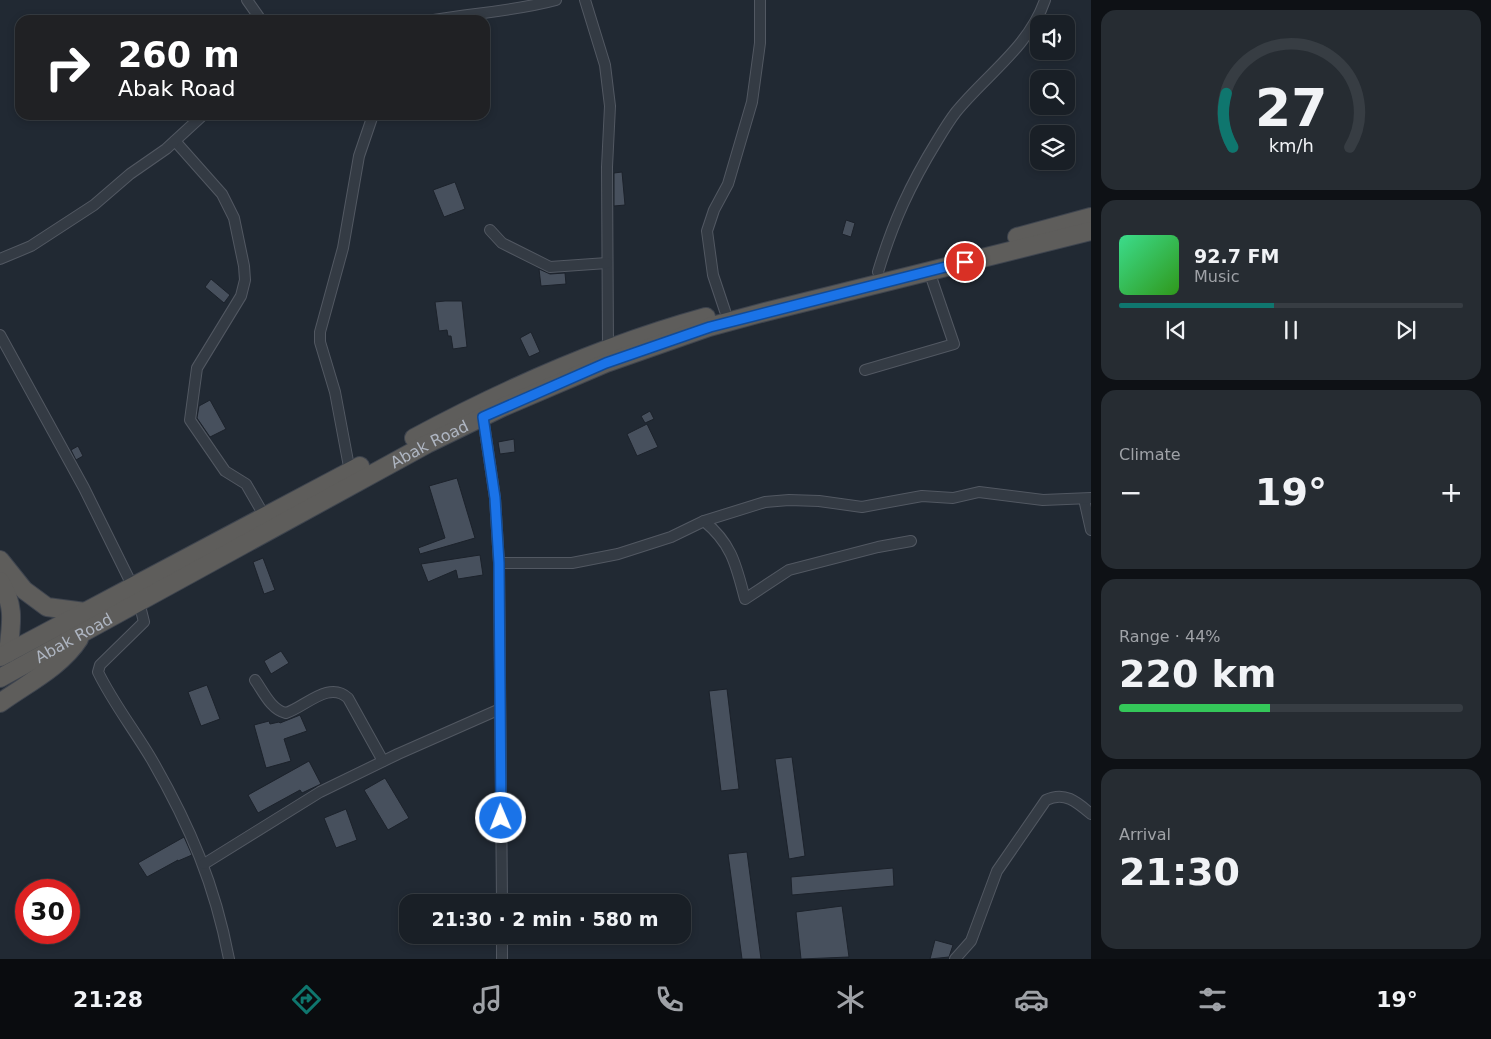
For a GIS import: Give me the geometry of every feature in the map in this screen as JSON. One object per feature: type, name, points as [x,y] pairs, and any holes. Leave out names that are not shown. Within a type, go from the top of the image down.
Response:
[{"type":"highway","name":"Abak Road","points":[[4,655],[85,612],[136,594],[427,444],[483,417],[606,363],[710,327],[927,266],[1091,217]]},
{"type":"highway","name":"Abak Road","points":[[0,678],[83,632],[136,594],[265,517],[449,419],[608,348],[661,329],[878,272],[927,266],[1091,230]]},
{"type":"highway","points":[[0,560],[24,590],[47,607],[85,612]]},
{"type":"highway","points":[[0,581],[9,598],[12,611],[4,655]]},
{"type":"highway","points":[[0,703],[59,661],[72,649],[83,632]]},
{"type":"street","points":[[247,0],[258,15]]},
{"type":"street","points":[[460,15],[522,9],[556,0]]},
{"type":"street","points":[[585,0],[605,64],[610,106],[607,167],[608,348]]},
{"type":"street","points":[[725,311],[713,275],[707,231],[714,210],[728,184],[752,102],[760,43],[760,0]]},
{"type":"street","points":[[878,272],[904,197],[926,158],[955,112],[1027,36],[1039,17],[1045,0]]},
{"type":"street","points":[[0,260],[31,246],[65,225],[175,141],[197,120]]},
{"type":"street","points":[[350,472],[335,392],[320,342],[320,332],[343,248],[359,156],[370,120]]},
{"type":"street","points":[[175,141],[222,194],[234,218],[245,280],[242,296],[197,368],[190,420],[225,471],[246,484],[265,517]]},
{"type":"street","points":[[490,230],[502,243],[550,267],[607,263]]},
{"type":"street","points":[[866,370],[954,344],[927,266]]},
{"type":"street","points":[[0,335],[84,488],[136,594],[144,622],[100,665],[98,672],[161,776],[182,815],[204,864],[222,923],[229,959]]},
{"type":"street","points":[[483,417],[495,498],[499,563],[502,894]]},
{"type":"street","points":[[499,563],[572,563],[618,554],[672,537],[704,521],[765,502],[789,500],[862,507],[922,496],[953,498],[979,492],[1043,500],[1088,499],[1091,530]]},
{"type":"street","points":[[704,521],[720,535],[731,550],[745,598],[789,570],[878,547],[912,541]]},
{"type":"street","points":[[255,680],[279,712],[286,713],[328,692],[344,694],[383,760]]},
{"type":"street","points":[[204,864],[312,797],[383,760],[500,709]]},
{"type":"street","points":[[955,959],[971,941],[997,871],[1046,800],[1055,796],[1066,796],[1091,814]]},
{"type":"street","points":[[502,944],[502,959]]},
{"type":"building","points":[[622,172],[625,205],[614,206],[614,173]]},
{"type":"building","points":[[455,182],[465,209],[444,217],[433,190]]},
{"type":"building","points":[[846,220],[855,223],[851,237],[842,234]]},
{"type":"building","points":[[539,269],[550,274],[565,273],[566,284],[541,286]]},
{"type":"building","points":[[211,279],[230,295],[224,303],[205,287]]},
{"type":"building","points":[[462,301],[467,347],[453,349],[451,336],[448,336],[447,330],[439,331],[435,302]]},
{"type":"building","points":[[531,332],[540,352],[529,357],[520,338]]},
{"type":"building","points":[[210,400],[226,429],[210,437],[197,418],[199,406]]},
{"type":"building","points":[[650,411],[654,419],[645,423],[641,416]]},
{"type":"building","points":[[647,424],[658,447],[637,456],[627,434]]},
{"type":"building","points":[[514,439],[515,452],[500,454],[498,442]]},
{"type":"building","points":[[78,446],[83,456],[76,460],[71,450]]},
{"type":"building","points":[[457,478],[475,538],[420,554],[418,548],[445,538],[429,486]]},
{"type":"building","points":[[480,555],[483,575],[458,579],[456,570],[428,582],[421,564]]},
{"type":"building","points":[[263,558],[275,590],[264,594],[253,562]]},
{"type":"building","points":[[281,651],[289,663],[271,674],[264,661]]},
{"type":"building","points":[[207,685],[220,719],[201,726],[188,692]]},
{"type":"building","points":[[727,689],[739,789],[721,791],[709,691]]},
{"type":"building","points":[[300,715],[307,731],[284,739],[291,761],[266,768],[254,725],[269,721],[270,724],[280,723]]},
{"type":"building","points":[[792,757],[805,856],[789,859],[775,759]]},
{"type":"building","points":[[309,761],[321,784],[302,793],[300,790],[258,813],[248,795]]},
{"type":"building","points":[[385,778],[409,818],[388,830],[364,790]]},
{"type":"building","points":[[346,809],[357,840],[336,848],[324,818]]},
{"type":"building","points":[[184,837],[192,855],[178,860],[147,877],[138,863]]},
{"type":"building","points":[[747,852],[761,959],[742,959],[728,854]]},
{"type":"building","points":[[893,868],[894,886],[792,895],[791,877]]},
{"type":"building","points":[[842,906],[849,957],[801,959],[796,912]]},
{"type":"building","points":[[935,940],[953,945],[949,957],[930,959]]},
{"type":"route","points":[[501,818],[499,563],[495,498],[483,417],[606,363],[710,327],[965,262]]}]
